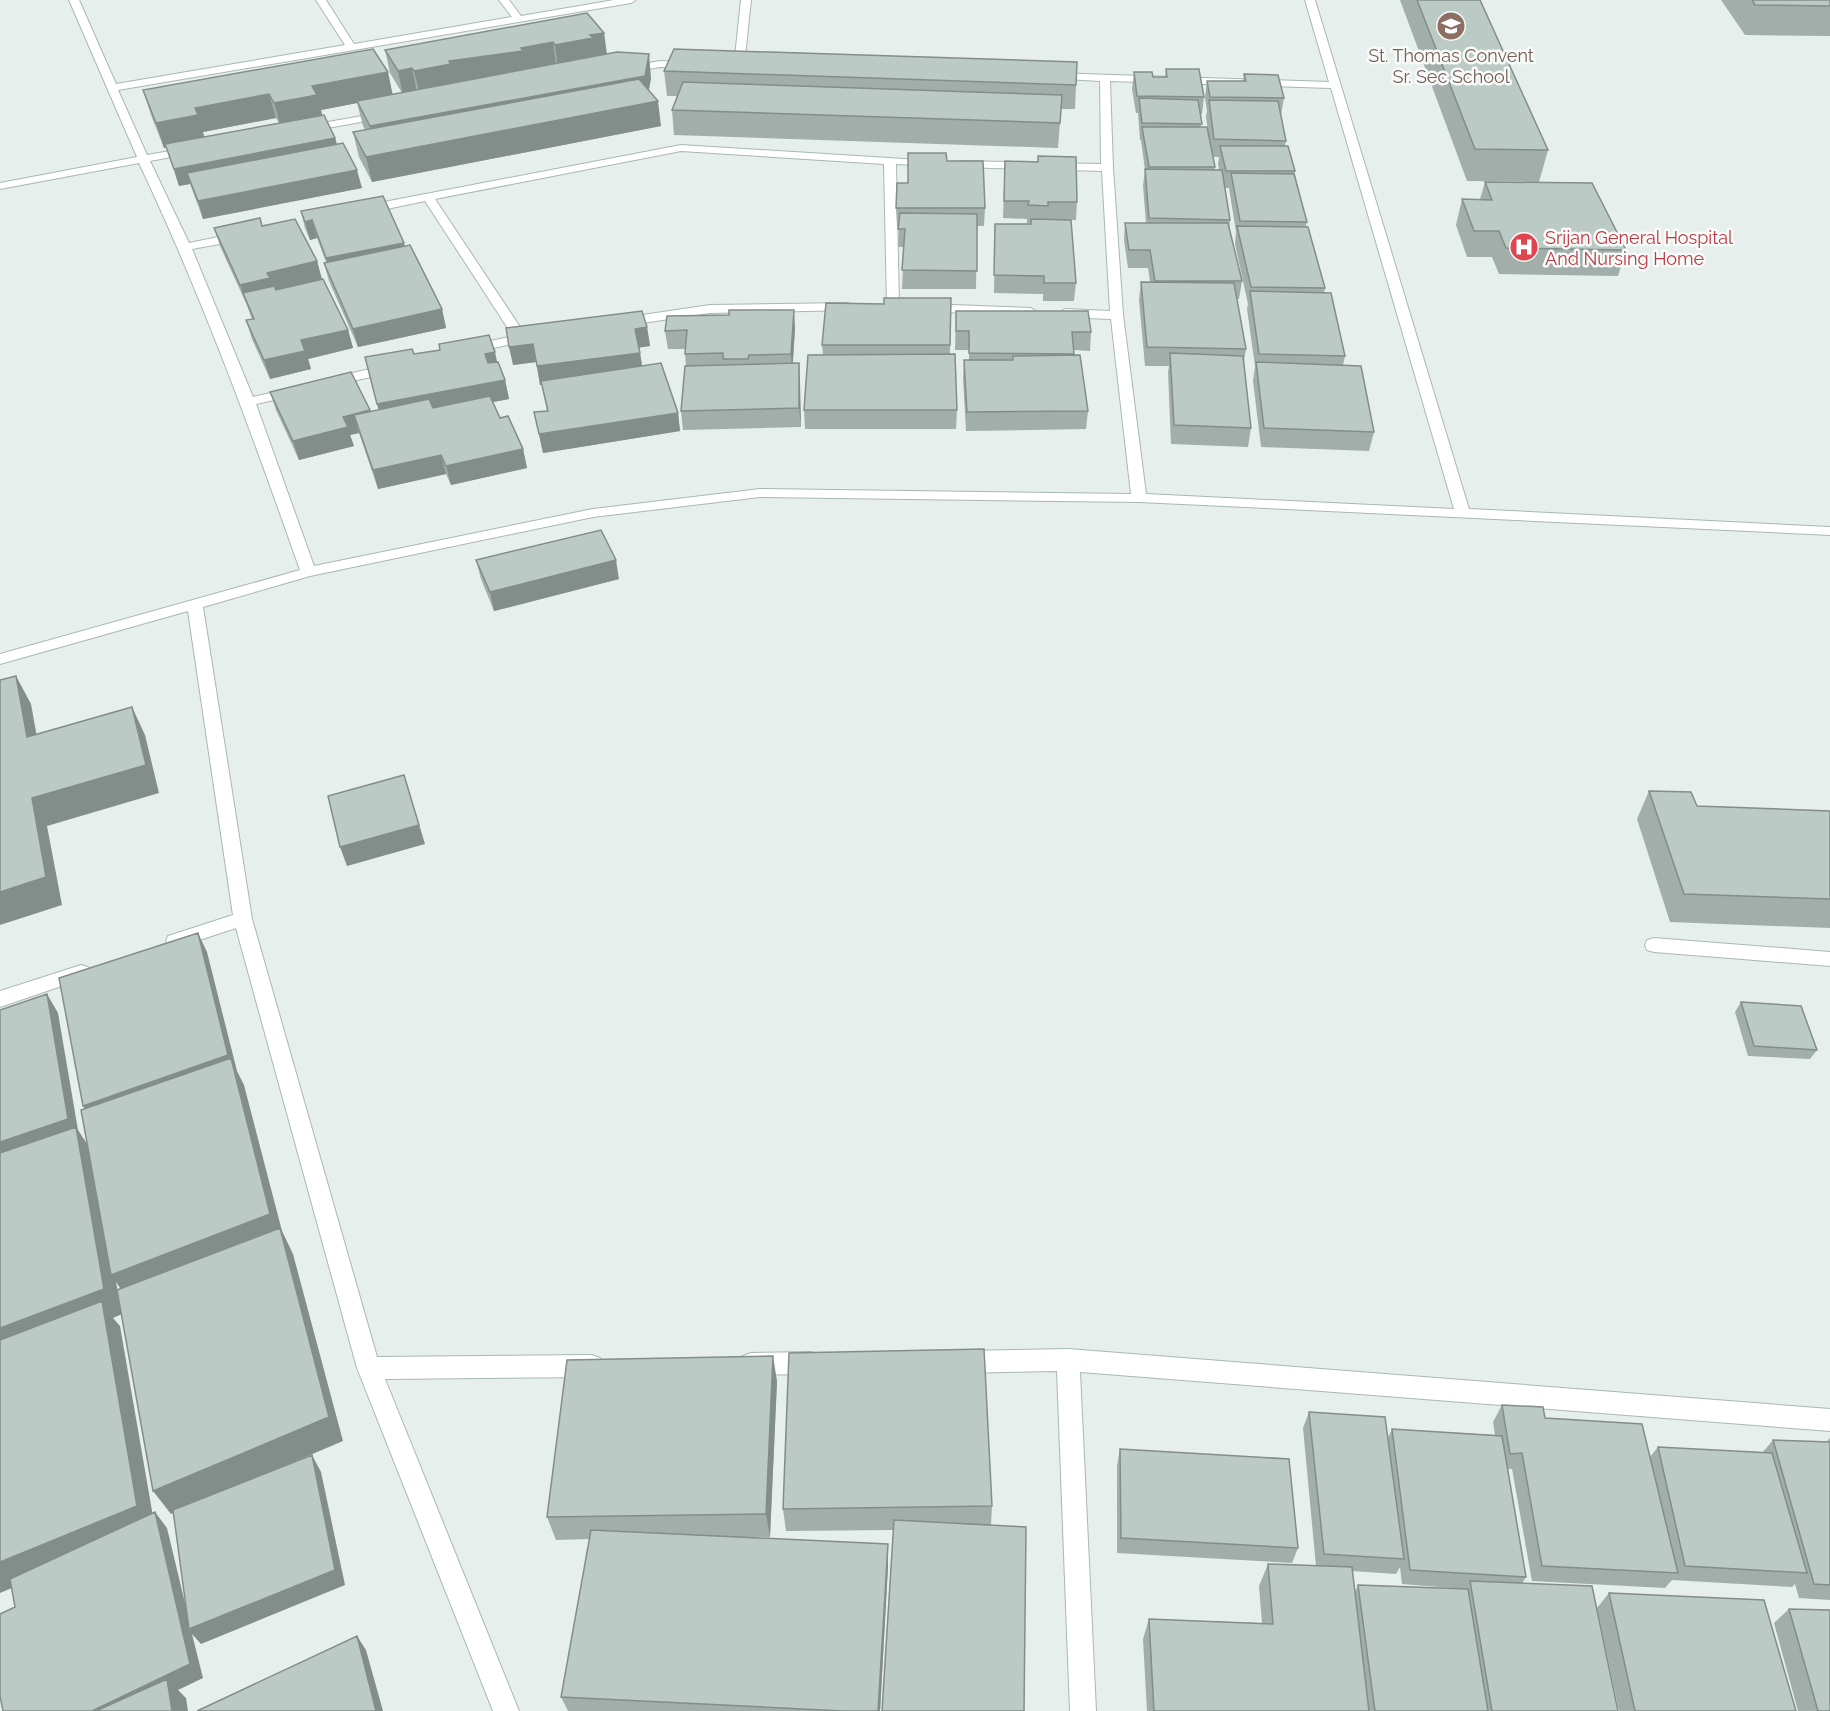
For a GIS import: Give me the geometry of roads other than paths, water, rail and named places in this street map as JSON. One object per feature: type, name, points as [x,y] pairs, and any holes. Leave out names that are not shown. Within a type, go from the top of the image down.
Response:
[{"type":"street","points":[[74,0],[143,159],[185,247],[248,402],[308,572]]},
{"type":"street","points":[[321,0],[352,48]]},
{"type":"street","points":[[504,0],[519,19]]},
{"type":"street","points":[[112,88],[631,0]]},
{"type":"street","points":[[746,0],[733,66],[750,67]]},
{"type":"street","points":[[1310,0],[1463,514]]},
{"type":"street","points":[[613,72],[660,64],[705,65]]},
{"type":"street","points":[[1046,76],[1334,85]]},
{"type":"street","points":[[1105,78],[1107,168],[1117,315],[1139,498]]},
{"type":"street","points":[[296,131],[402,111]]},
{"type":"street","points":[[0,186],[202,148]]},
{"type":"street","points":[[347,214],[681,148],[890,162],[1107,168]]},
{"type":"street","points":[[890,162],[899,307],[1117,315]]},
{"type":"street","points":[[428,197],[520,337]]},
{"type":"street","points":[[185,247],[255,233]]},
{"type":"street","points":[[609,324],[710,309],[859,307]]},
{"type":"street","points":[[452,354],[520,337],[542,334]]},
{"type":"street","points":[[248,402],[406,364]]},
{"type":"street","points":[[0,659],[308,572],[593,513],[760,493],[1139,498],[1830,531]]},
{"type":"street","points":[[195,605],[243,919],[369,1368],[506,1711]]},
{"type":"street","points":[[155,948],[243,919]]},
{"type":"street","points":[[1654,945],[1830,959]]},
{"type":"street","points":[[0,999],[99,966]]},
{"type":"street","points":[[938,1362],[1068,1360],[1830,1420]]},
{"type":"street","points":[[1068,1360],[1083,1711]]},
{"type":"street","points":[[724,1364],[831,1363]]},
{"type":"street","points":[[369,1368],[618,1365]]},
{"type":"place","name":"St. Thomas Convent Sr. Sec School","points":[[1451,26]]},
{"type":"place","name":"Srijan General Hospital And Nursing Home","points":[[1524,247]]}]
